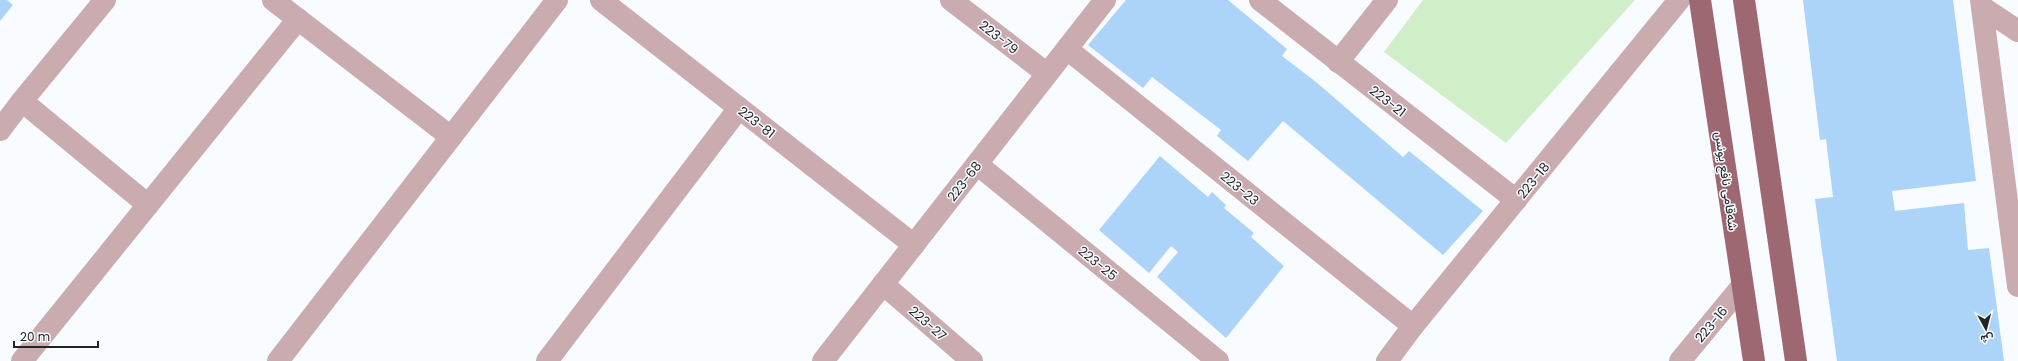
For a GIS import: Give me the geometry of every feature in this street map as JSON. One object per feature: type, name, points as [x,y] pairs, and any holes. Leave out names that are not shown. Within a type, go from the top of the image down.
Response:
[{"type":"main road","name":"شەقامی نافع یونس","points":[[1700,0],[1754,361]]},
{"type":"main road","points":[[1744,0],[1796,361]]},
{"type":"street","points":[[0,130],[105,0]]},
{"type":"street","points":[[273,0],[451,137]]},
{"type":"street","points":[[278,361],[557,0]]},
{"type":"street","name":"223-81","points":[[601,0],[914,245]]},
{"type":"street","name":"223-79","points":[[951,0],[1046,73]]},
{"type":"street","name":"223-68","points":[[823,361],[1046,73],[1067,49],[1105,0]]},
{"type":"street","name":"223-21","points":[[1260,0],[1516,200]]},
{"type":"street","points":[[1338,62],[1387,0]]},
{"type":"street","name":"223-18","points":[[1387,361],[1413,326],[1680,0]]},
{"type":"street","points":[[1981,3],[2018,31]]},
{"type":"street","points":[[1981,3],[2018,286]]},
{"type":"street","points":[[22,361],[298,19]]},
{"type":"street","name":"223-23","points":[[1067,49],[1413,326]]},
{"type":"street","points":[[22,101],[148,205]]},
{"type":"street","points":[[546,361],[739,108]]},
{"type":"street","name":"223-25","points":[[977,164],[1218,361]]},
{"type":"street","name":"223-27","points":[[883,284],[972,361]]},
{"type":"street","name":"223-16","points":[[1680,361],[1742,286]]},
{"type":"green space","points":[[1423,0],[1634,1],[1506,143],[1384,52]]},
{"type":"building","points":[[0,0],[7,0],[13,5],[0,21]]},
{"type":"building","points":[[1126,0],[1228,0],[1287,49],[1282,56],[1316,82],[1403,157],[1409,151],[1483,211],[1443,255],[1283,121],[1248,161],[1217,136],[1221,130],[1152,77],[1143,88],[1088,45]]},
{"type":"building","points":[[1803,0],[1953,0],[1976,181],[1892,191],[1895,211],[1964,203],[1968,250],[1989,248],[2004,361],[1837,361],[1815,199],[1833,197],[1826,139],[1820,140]]},
{"type":"building","points":[[1160,156],[1208,197],[1212,192],[1226,205],[1224,208],[1254,233],[1251,237],[1284,266],[1226,338],[1157,277],[1178,252],[1171,246],[1149,273],[1099,230]]}]
